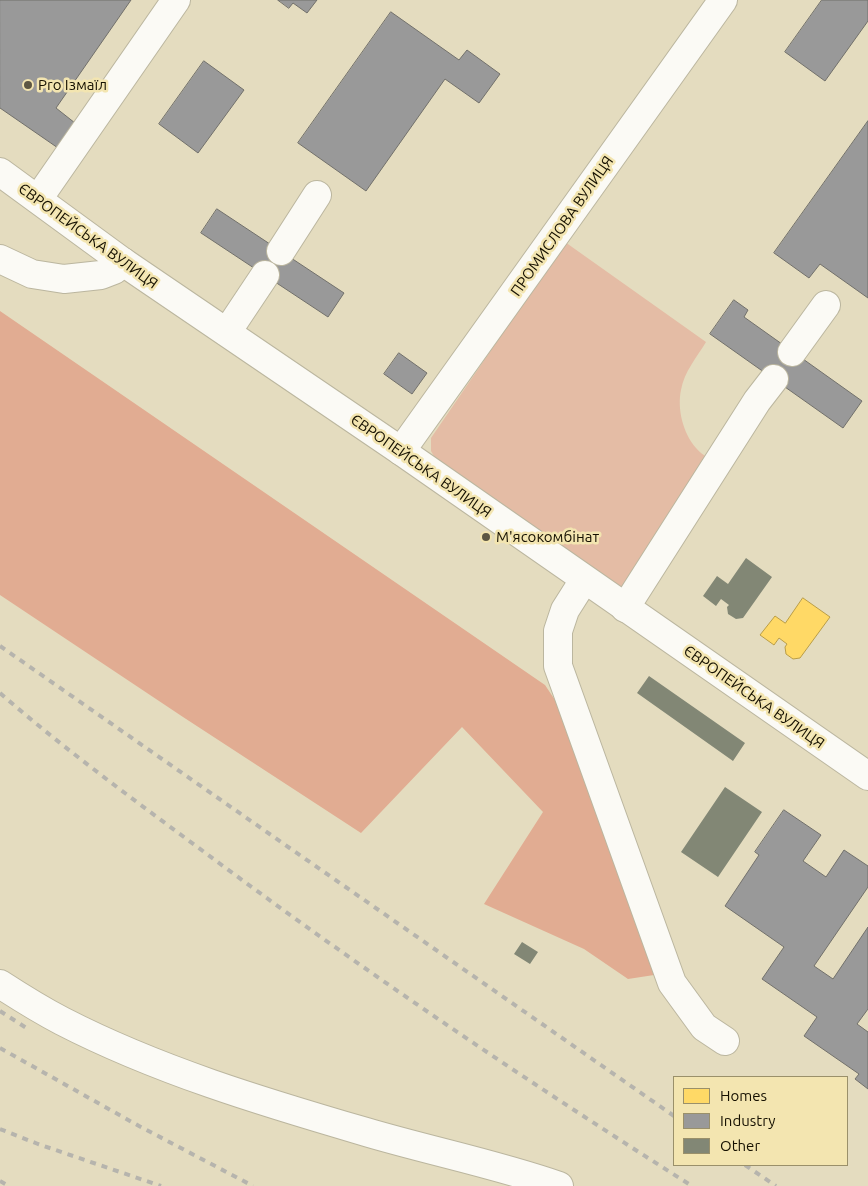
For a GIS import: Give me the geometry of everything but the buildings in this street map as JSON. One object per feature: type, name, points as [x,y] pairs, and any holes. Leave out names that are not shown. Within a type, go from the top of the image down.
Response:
[{"type":"main road","points":[[38,199],[176,0]]},
{"type":"main road","name":"ПРОМИСЛОВА ВУЛИЦЯ","points":[[401,452],[723,0]]},
{"type":"main road","name":"ЄВРОПЕЙСЬКА ВУЛИЦЯ","points":[[0,172],[123,262],[868,776]]},
{"type":"main road","points":[[281,251],[317,195]]},
{"type":"main road","points":[[0,259],[32,274],[64,279],[101,275],[114,270],[123,262]]},
{"type":"main road","points":[[227,332],[265,275]]},
{"type":"main road","points":[[792,352],[826,305]]},
{"type":"main road","points":[[625,608],[757,401],[774,379]]},
{"type":"main road","points":[[584,580],[565,610],[558,631],[558,666],[672,983],[704,1027],[724,1041]]},
{"type":"main road","points":[[0,984],[60,1020],[104,1041],[144,1059],[207,1082],[366,1132],[476,1161],[559,1186]]},
{"type":"shaded area","points":[[565,242],[706,342],[685,377],[681,390],[680,405],[684,428],[691,442],[708,458],[622,591],[435,458],[431,451],[431,438]]},
{"type":"shaded area","points":[[0,311],[545,685],[555,700],[644,878],[666,937],[654,975],[628,979],[584,949],[484,904],[543,812],[462,727],[361,833],[0,595]]},
{"type":"railway","points":[[0,646],[673,1115]]},
{"type":"railway","points":[[0,693],[53,738],[108,780],[335,947],[512,1069],[692,1186]]},
{"type":"railway","points":[[0,1011],[28,1029]]},
{"type":"railway","points":[[0,1048],[139,1126],[253,1186]]},
{"type":"railway","points":[[0,1129],[161,1186]]},
{"type":"railway","points":[[746,1166],[776,1186]]},
{"type":"railway","points":[[0,1181],[9,1186]]},
{"type":"place","name":"Pro Ізмаїл","points":[[28,85]]},
{"type":"place","name":"М'ясокомбінат","points":[[486,537]]}]
